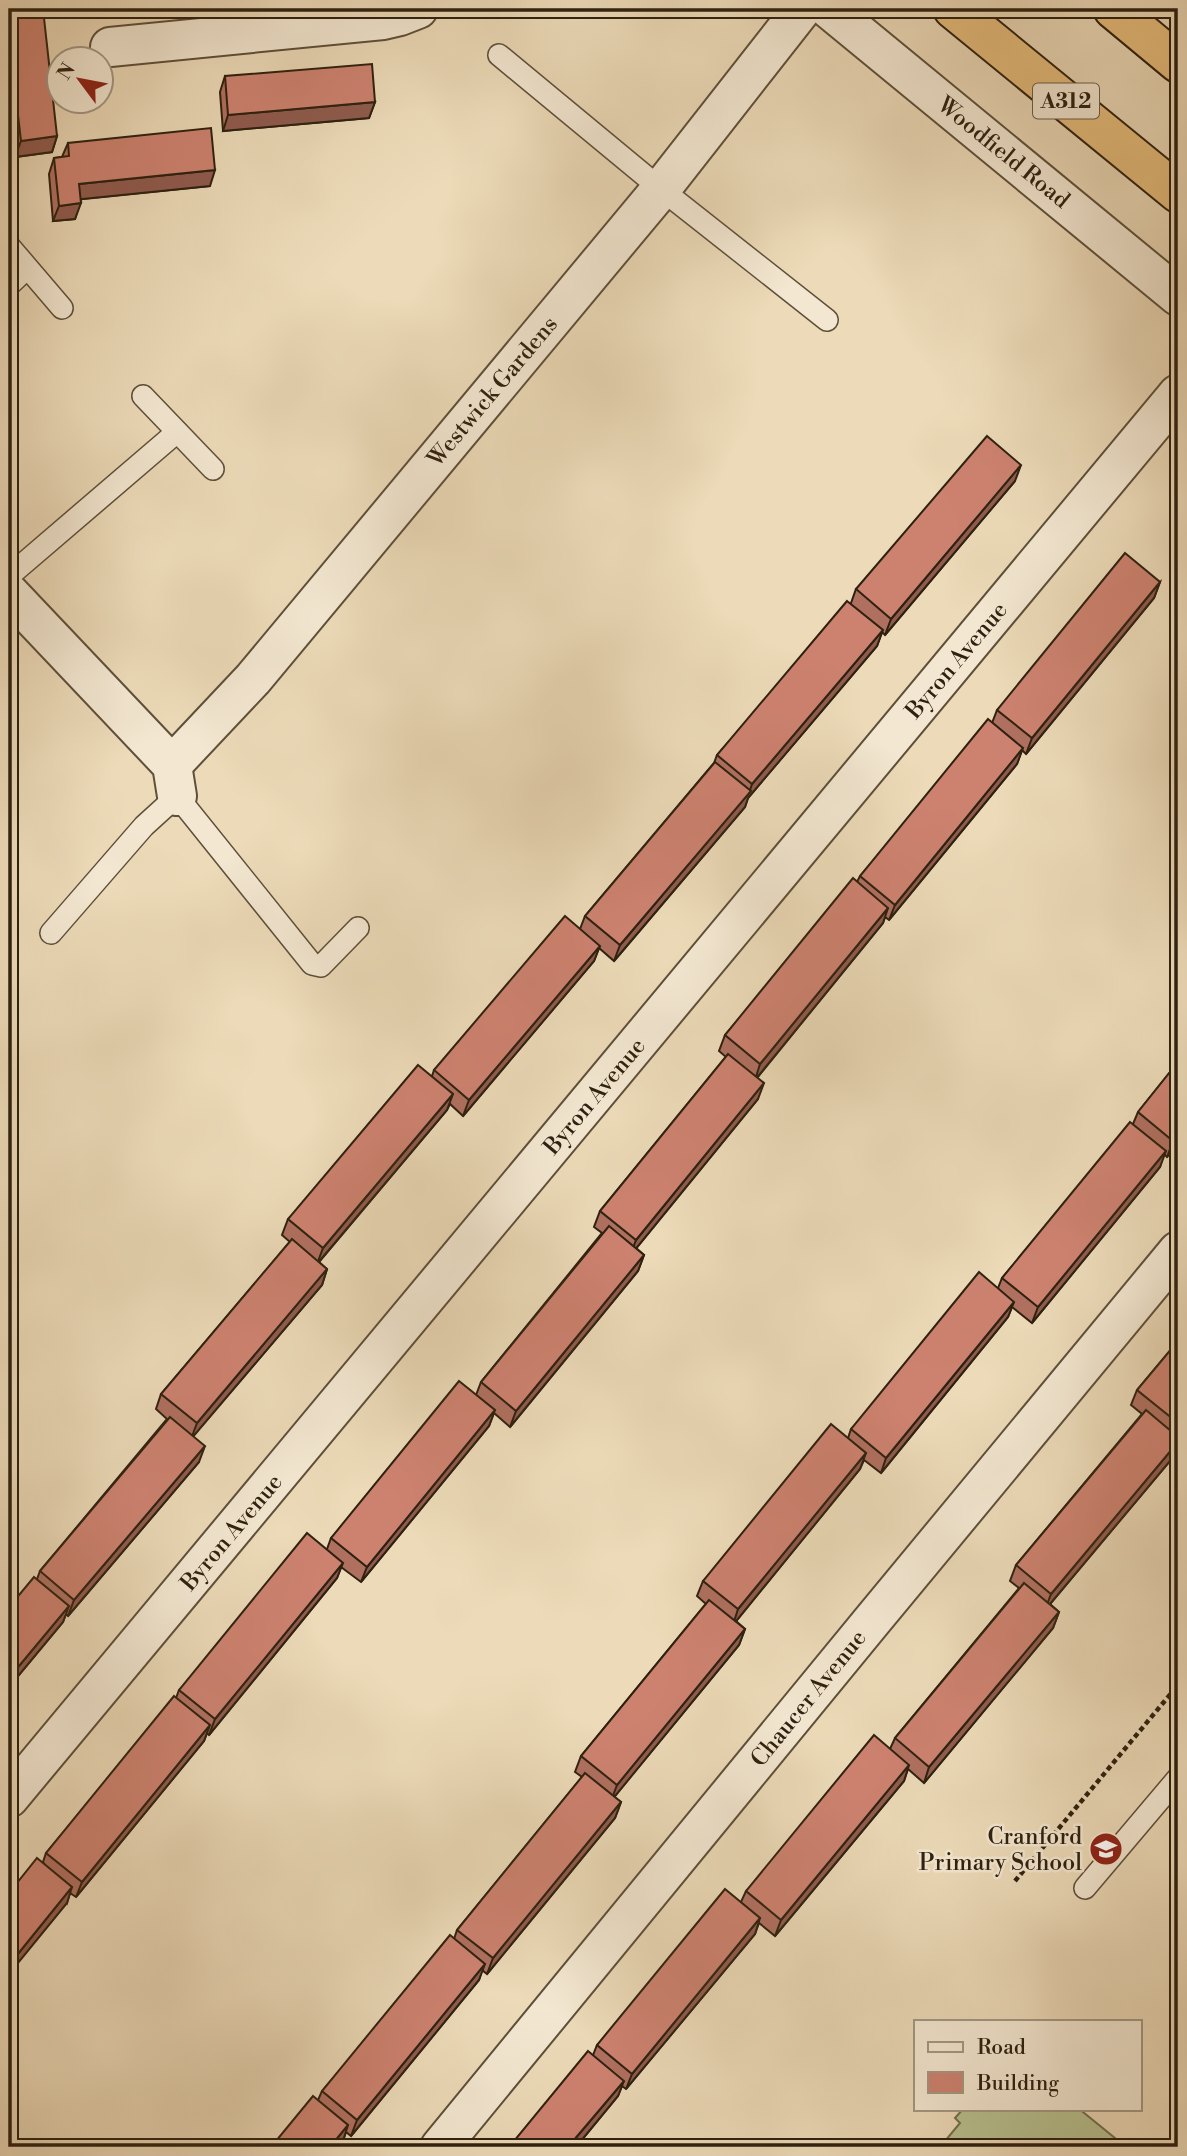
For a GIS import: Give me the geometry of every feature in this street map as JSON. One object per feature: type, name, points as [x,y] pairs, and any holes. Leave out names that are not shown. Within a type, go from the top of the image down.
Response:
[{"type":"highway","name":"A312","points":[[953,9],[1178,193]]},
{"type":"highway","points":[[1113,9],[1178,62]]},
{"type":"street","points":[[116,46],[383,20],[418,9]]},
{"type":"street","name":"Westwick Gardens","points":[[175,780],[261,668],[661,188],[802,9]]},
{"type":"street","name":"Woodfield Road","points":[[829,9],[1178,296]]},
{"type":"street","name":"Byron Avenue","points":[[9,1798],[1178,394]]},
{"type":"street","points":[[9,593],[175,780]]},
{"type":"street","name":"Chaucer Avenue","points":[[440,2147],[1178,1251]]},
{"type":"lane","points":[[499,55],[827,320]]},
{"type":"lane","points":[[9,247],[62,308]]},
{"type":"lane","points":[[9,285],[27,268]]},
{"type":"lane","points":[[143,396],[213,470]]},
{"type":"lane","points":[[9,576],[177,432]]},
{"type":"lane","points":[[51,933],[144,826],[175,780],[312,964],[321,966],[358,928]]},
{"type":"lane","points":[[1085,1888],[1178,1777]]},
{"type":"path","points":[[1015,1881],[1178,1685]]},
{"type":"green space","points":[[962,2110],[1084,2110],[1083,2112],[1126,2147],[940,2147],[960,2123],[955,2118]]},
{"type":"building","points":[[9,9],[43,9],[47,46],[46,116],[55,116],[57,136],[21,141],[9,37]]},
{"type":"building","points":[[372,64],[375,102],[228,115],[225,76]]},
{"type":"building","points":[[211,128],[215,170],[79,184],[81,203],[59,206],[54,158],[69,156],[68,143]]},
{"type":"building","points":[[987,436],[1021,465],[891,619],[856,589]]},
{"type":"building","points":[[1125,553],[1160,582],[1032,738],[997,710]]},
{"type":"building","points":[[847,601],[883,630],[752,784],[717,755]]},
{"type":"building","points":[[988,719],[1023,748],[895,905],[860,876]]},
{"type":"building","points":[[715,762],[751,791],[620,945],[585,916]]},
{"type":"building","points":[[853,878],[888,908],[760,1064],[725,1035]]},
{"type":"building","points":[[565,916],[600,946],[469,1100],[434,1070]]},
{"type":"building","points":[[728,1054],[764,1083],[636,1240],[600,1211]]},
{"type":"building","points":[[1178,1062],[1178,1135],[1173,1141],[1138,1112]]},
{"type":"building","points":[[418,1065],[453,1094],[323,1248],[288,1219]]},
{"type":"building","points":[[1130,1122],[1166,1151],[1038,1307],[1002,1278]]},
{"type":"building","points":[[609,1226],[644,1255],[516,1411],[481,1382]]},
{"type":"building","points":[[292,1239],[327,1269],[197,1423],[161,1394]]},
{"type":"building","points":[[979,1272],[1014,1302],[886,1458],[851,1429]]},
{"type":"building","points":[[1178,1341],[1178,1412],[1173,1419],[1137,1390]]},
{"type":"building","points":[[459,1381],[495,1410],[367,1567],[331,1538]]},
{"type":"building","points":[[1146,1410],[1178,1437],[1178,1442],[1051,1594],[1016,1565]]},
{"type":"building","points":[[170,1417],[205,1446],[74,1600],[40,1571]]},
{"type":"building","points":[[831,1424],[866,1453],[738,1609],[703,1581]]},
{"type":"building","points":[[307,1533],[343,1563],[215,1719],[179,1690]]},
{"type":"building","points":[[34,1577],[69,1606],[9,1678],[9,1607]]},
{"type":"building","points":[[1024,1583],[1059,1612],[929,1767],[895,1738]]},
{"type":"building","points":[[709,1600],[745,1629],[617,1785],[581,1756]]},
{"type":"building","points":[[174,1696],[210,1725],[82,1882],[46,1853]]},
{"type":"building","points":[[874,1735],[909,1765],[781,1920],[746,1891]]},
{"type":"building","points":[[585,1773],[621,1802],[493,1958],[457,1930]]},
{"type":"building","points":[[37,1858],[72,1887],[9,1965],[9,1893]]},
{"type":"building","points":[[725,1889],[760,1918],[632,2074],[597,2045]]},
{"type":"building","points":[[450,1935],[485,1964],[357,2120],[322,2091]]},
{"type":"building","points":[[588,2051],[624,2081],[568,2147],[509,2147]]},
{"type":"building","points":[[313,2096],[348,2125],[330,2147],[271,2147]]},
{"type":"place","name":"Cranford Primary School","points":[[1106,1849]]}]
